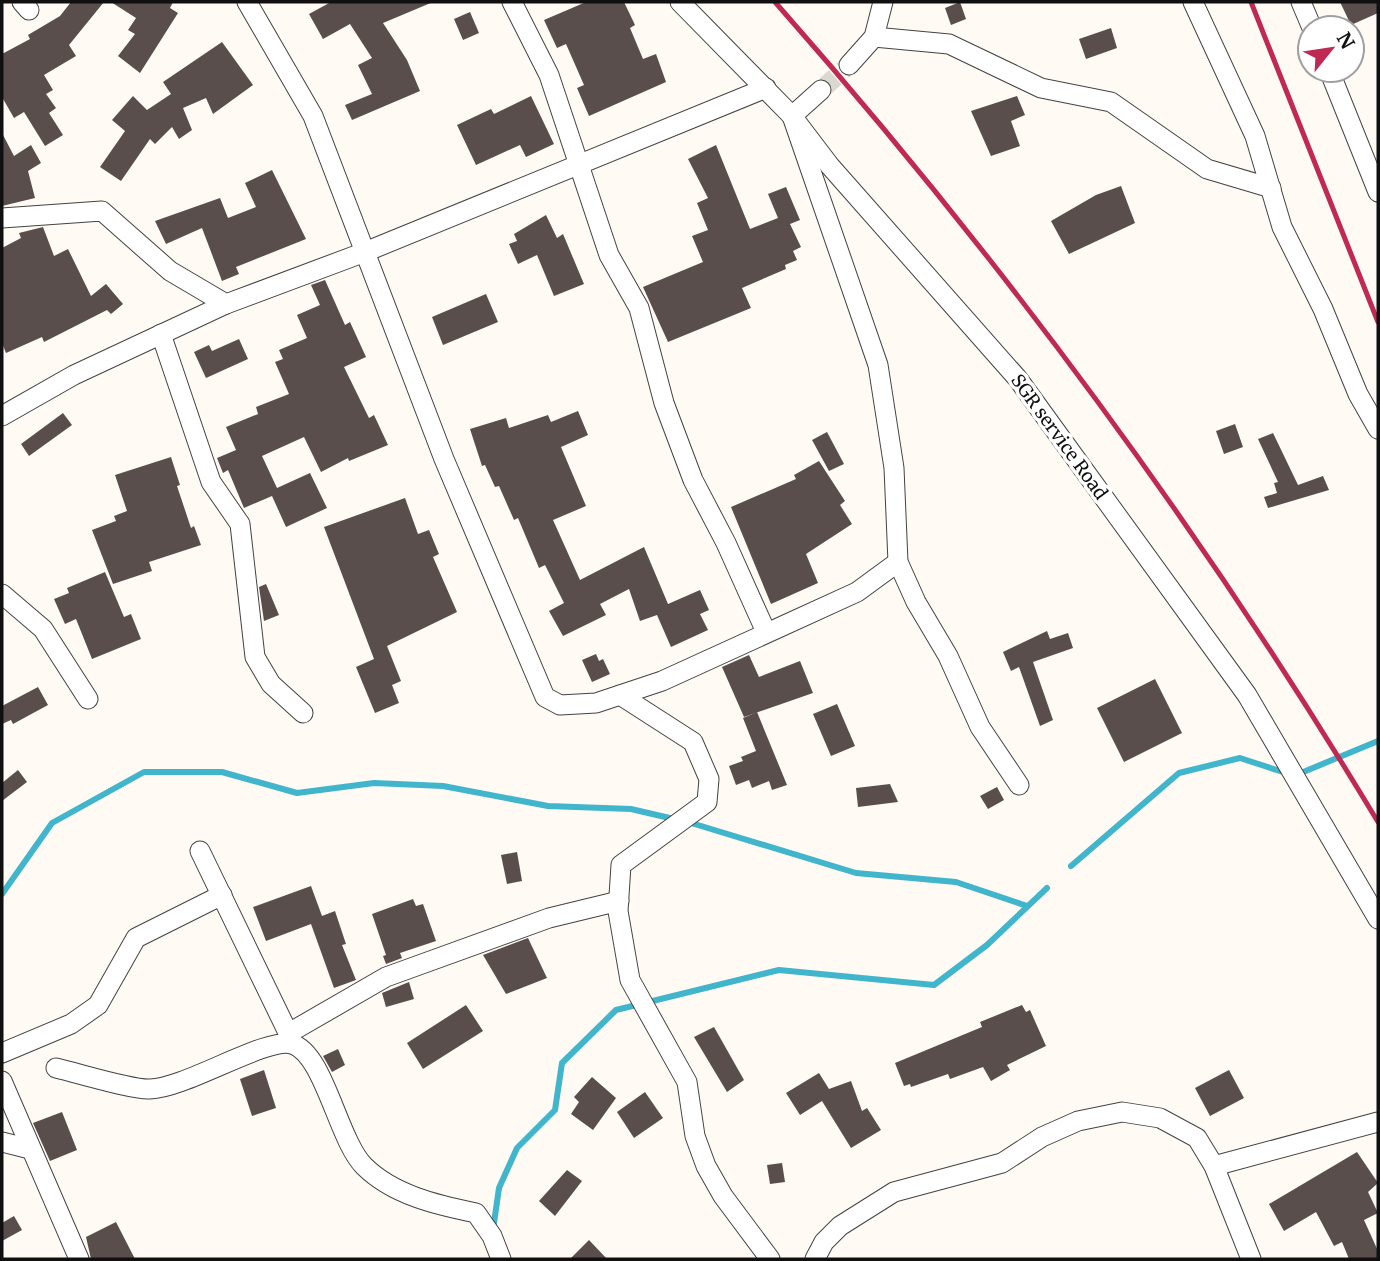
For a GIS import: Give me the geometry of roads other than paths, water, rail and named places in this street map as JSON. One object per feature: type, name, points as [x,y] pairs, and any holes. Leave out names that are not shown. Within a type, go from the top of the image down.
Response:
[{"type":"street","points":[[247,2],[313,116],[444,459],[545,697],[560,705],[596,703],[696,667],[766,632],[857,592],[898,562]]},
{"type":"street","points":[[512,2],[549,75],[609,255],[639,308],[664,403],[693,480],[726,543],[766,632]]},
{"type":"street","name":"SGR service Road","points":[[680,2],[792,116],[831,166],[1018,379],[1247,695],[1378,919]]},
{"type":"street","points":[[849,65],[874,37],[883,2]]},
{"type":"street","points":[[1193,2],[1255,136],[1282,227],[1323,309],[1358,394],[1378,429]]},
{"type":"street","points":[[874,37],[949,44],[1041,88],[1111,102],[1207,169],[1272,188]]},
{"type":"street","points":[[1335,84],[1378,192]]},
{"type":"street","points":[[2,416],[74,375],[226,304],[365,252],[579,162],[766,88]]},
{"type":"street","points":[[821,90],[792,116],[878,365],[894,468],[898,562],[916,602],[948,656],[980,727],[1019,785]]},
{"type":"street","points":[[2,218],[102,211],[170,271],[226,304]]},
{"type":"street","points":[[161,334],[211,482],[240,524],[255,657],[271,684],[303,713]]},
{"type":"street","points":[[2,594],[43,629],[88,699]]},
{"type":"street","points":[[620,695],[693,742],[709,779],[707,802],[621,865],[618,901],[630,981],[687,1082],[695,1136],[706,1166],[723,1196],[770,1259]]},
{"type":"street","points":[[200,850],[291,1039],[314,1067],[344,1136],[363,1165],[403,1193],[475,1213],[492,1236],[501,1259]]},
{"type":"street","points":[[2,1053],[71,1024],[98,1005],[136,938],[222,895]]},
{"type":"street","points":[[56,1068],[150,1089],[223,1066],[264,1046],[291,1039],[386,976],[549,918],[618,901]]},
{"type":"street","points":[[2,1082],[79,1259]]},
{"type":"street","points":[[815,1259],[824,1242],[840,1226],[894,1192],[1002,1163],[1042,1137],[1078,1121],[1122,1112],[1160,1118],[1197,1138],[1214,1166],[1251,1259]]},
{"type":"street","points":[[1214,1166],[1378,1122]]},
{"type":"street","points":[[2,1142],[30,1149]]},
{"type":"waterway","points":[[1296,775],[1378,741]]},
{"type":"waterway","points":[[1071,866],[1179,773],[1240,758],[1286,773]]},
{"type":"waterway","points":[[2,894],[52,823],[144,772],[222,772],[297,793],[374,783],[443,786],[548,806],[631,809],[674,819]]},
{"type":"waterway","points":[[688,822],[856,873],[956,882],[1027,906]]},
{"type":"waterway","points":[[493,1230],[499,1188],[517,1148],[555,1110],[562,1063],[616,1010],[779,970],[934,985],[987,945],[1047,888]]},
{"type":"tunnel","points":[[821,90],[849,65]]},
{"type":"railway","points":[[775,2],[939,196],[1095,398],[1241,607],[1378,822]]},
{"type":"railway","points":[[1251,2],[1378,322]]}]
